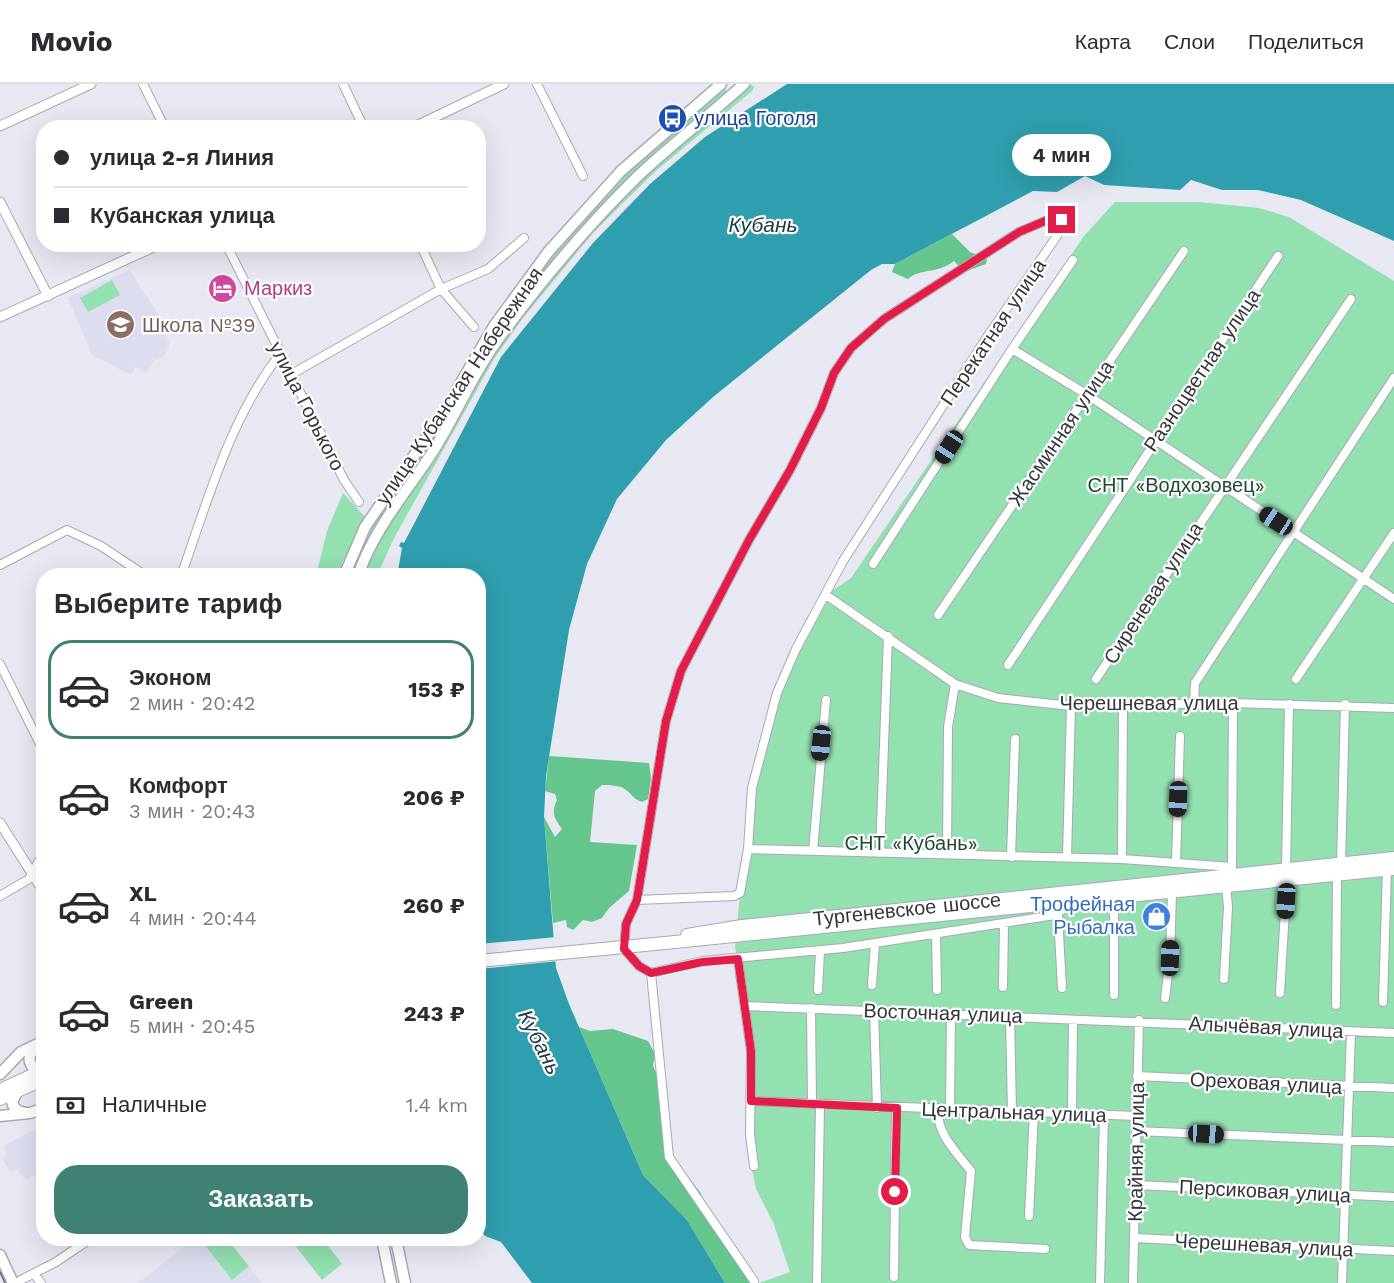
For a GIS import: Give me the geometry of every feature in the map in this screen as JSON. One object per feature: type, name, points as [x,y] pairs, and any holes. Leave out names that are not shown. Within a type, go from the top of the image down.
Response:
[{"type":"highway","name":"Тургеневское шоссе","points":[[1339,870],[1394,858]]},
{"type":"highway","name":"Тургеневское шоссе","points":[[669,943],[692,932],[1075,897],[1228,876],[1391,869]]},
{"type":"highway","name":"Тургеневское шоссе","points":[[486,960],[1060,909],[1075,897],[1172,893],[1228,876]]},
{"type":"highway","points":[[0,1090],[36,1074]]},
{"type":"highway","points":[[0,1099],[36,1083]]},
{"type":"main road","name":"улица Кубанская Набережная","points":[[347,568],[365,527],[444,412],[494,326],[549,251],[621,171],[721,84]]},
{"type":"main road","name":"улица Кубанская Набережная","points":[[361,568],[376,534],[430,455],[503,333],[562,258],[607,208],[661,155],[739,86]]},
{"type":"main road","points":[[0,1074],[21,1053],[36,1045]]},
{"type":"main road","points":[[36,1048],[29,1054],[29,1060],[36,1070]]},
{"type":"main road","points":[[17,1092],[12,1102],[13,1106],[20,1112],[30,1113]]},
{"type":"main road","points":[[0,1116],[36,1111]]},
{"type":"main road","points":[[383,1246],[391,1283]]},
{"type":"main road","points":[[397,1246],[405,1283]]},
{"type":"main road","points":[[0,1255],[14,1283]]},
{"type":"street","points":[[0,126],[91,84]]},
{"type":"street","points":[[143,84],[161,120]]},
{"type":"street","points":[[343,84],[360,120]]},
{"type":"street","points":[[429,120],[504,84]]},
{"type":"street","points":[[537,84],[584,176]]},
{"type":"street","points":[[0,202],[48,296]]},
{"type":"street","name":"Перекатная улица","points":[[1052,218],[1062,220],[1057,236],[989,334],[898,475],[843,561],[825,597],[796,649],[777,693],[752,788],[748,849],[740,893],[734,896],[637,900],[666,721],[681,671],[749,540],[790,470],[821,408],[834,373],[851,348],[884,319],[1019,232],[1052,218]]},
{"type":"street","points":[[290,375],[441,289],[488,269],[524,238]]},
{"type":"street","name":"Жасминная улица","points":[[938,615],[1184,251]]},
{"type":"street","points":[[0,317],[143,252]]},
{"type":"street","name":"улица Горького","points":[[230,252],[344,480],[359,502]]},
{"type":"street","points":[[424,252],[441,289],[474,327]]},
{"type":"street","name":"Разноцветная улица","points":[[1008,665],[1278,256]]},
{"type":"street","points":[[873,564],[1012,349],[1073,260]]},
{"type":"street","name":"Сиреневая улица","points":[[1096,679],[1223,486],[1351,299]]},
{"type":"street","points":[[1012,349],[1086,394],[1394,599]]},
{"type":"street","points":[[184,568],[226,451],[263,375],[280,354]]},
{"type":"street","points":[[1194,703],[1195,683],[1394,378]]},
{"type":"street","points":[[0,564],[68,530],[101,546],[134,568]]},
{"type":"street","points":[[1296,679],[1394,532]]},
{"type":"street","name":"Черешневая улица","points":[[825,597],[888,636],[955,684],[998,698],[1071,706],[1123,707],[1233,702],[1345,704],[1394,708]]},
{"type":"street","points":[[880,853],[888,636]]},
{"type":"street","points":[[0,664],[36,736]]},
{"type":"street","points":[[947,855],[948,728],[955,684]]},
{"type":"street","points":[[813,851],[816,787],[826,700]]},
{"type":"street","points":[[1224,979],[1233,702]]},
{"type":"street","points":[[1280,993],[1287,874],[1289,704]]},
{"type":"street","points":[[1336,1005],[1345,704]]},
{"type":"street","points":[[1067,857],[1071,706]]},
{"type":"street","points":[[1122,859],[1123,707]]},
{"type":"street","points":[[1176,863],[1180,736]]},
{"type":"street","points":[[1011,857],[1015,739]]},
{"type":"street","points":[[0,823],[36,879]]},
{"type":"street","points":[[748,849],[1122,859],[1196,864],[1228,876]]},
{"type":"street","points":[[1189,880],[1196,864]]},
{"type":"street","points":[[0,896],[19,886],[36,866]]},
{"type":"street","points":[[1383,1002],[1391,869]]},
{"type":"street","points":[[1165,998],[1170,958],[1172,893]]},
{"type":"street","points":[[1114,897],[1114,995]]},
{"type":"street","points":[[637,900],[626,924],[624,949],[639,966],[651,973],[702,962],[874,944],[1004,923],[1060,909],[1062,988]]},
{"type":"street","points":[[1003,987],[1004,923]]},
{"type":"street","points":[[936,934],[937,990]]},
{"type":"street","points":[[873,985],[874,944]]},
{"type":"street","points":[[818,990],[820,951]]},
{"type":"street","points":[[738,959],[751,1051],[754,1101],[750,1135],[754,1166]]},
{"type":"street","points":[[651,973],[670,1142],[669,1157],[754,1281]]},
{"type":"street","name":"Восточная улица","points":[[746,1006],[1010,1015],[1073,1020],[1139,1020]]},
{"type":"street","points":[[811,1008],[816,1105],[818,1283]]},
{"type":"street","points":[[874,1010],[877,1108]]},
{"type":"street","points":[[950,1109],[951,1013]]},
{"type":"street","points":[[1010,1015],[1012,1112]]},
{"type":"street","points":[[1072,1114],[1073,1020]]},
{"type":"street","name":"Алычёвая улица","points":[[1139,1020],[1394,1033]]},
{"type":"street","name":"Крайняя улица","points":[[1133,1283],[1139,1020]]},
{"type":"street","points":[[1342,1283],[1347,1195],[1351,1032]]},
{"type":"street","name":"Ореховая улица","points":[[1137,1076],[1394,1088]]},
{"type":"street","name":"Центральная улица","points":[[754,1101],[877,1108],[1136,1116]]},
{"type":"street","points":[[894,1277],[897,1108]]},
{"type":"street","points":[[938,1109],[937,1117],[944,1135],[971,1171],[965,1237],[969,1245],[1044,1250]]},
{"type":"street","points":[[1029,1216],[1034,1112]]},
{"type":"street","points":[[1100,1283],[1104,1116]]},
{"type":"street","points":[[1136,1131],[1394,1142]]},
{"type":"street","name":"Персиковая улица","points":[[1135,1185],[1394,1197]]},
{"type":"street","name":"Черешневая улица","points":[[1135,1238],[1394,1251]]},
{"type":"street","points":[[14,1283],[34,1274],[79,1246]]},
{"type":"street","points":[[34,1274],[41,1283]]},
{"type":"shaded area","name":"Школа №39","points":[[129,270],[163,321],[162,328],[170,344],[165,355],[153,362],[146,373],[135,367],[131,375],[92,355],[68,298]]},
{"type":"shaded area","points":[[36,1130],[36,1179],[33,1175],[26,1180],[17,1169],[10,1172],[2,1159],[7,1154],[3,1146]]},
{"type":"shaded area","points":[[185,1246],[206,1246],[232,1279],[249,1266],[262,1283],[138,1283]]},
{"type":"green space","points":[[751,85],[754,87],[657,170],[593,233],[523,318],[494,359],[393,540],[381,568],[365,568],[372,550],[498,345],[591,230],[662,160]]},
{"type":"green space","points":[[725,89],[728,93],[684,132],[536,285],[359,568],[351,568],[366,534],[492,335],[536,273],[617,181]]},
{"type":"green space","points":[[1115,202],[1199,202],[1259,208],[1289,217],[1394,281],[1394,1283],[759,1283],[790,1272],[773,1222],[756,1189],[752,1169],[746,1006],[735,947],[750,790],[788,655],[807,617],[826,595],[851,578],[1084,236]]},
{"type":"green space","points":[[952,234],[970,252],[987,259],[986,264],[964,272],[954,261],[942,268],[918,273],[908,279],[892,272],[895,264]]},
{"type":"green space","points":[[112,280],[120,295],[88,312],[80,298]]},
{"type":"green space","points":[[343,493],[366,518],[341,568],[318,568],[327,531]]},
{"type":"green space","points":[[549,756],[649,763],[651,778],[648,799],[639,801],[624,788],[614,786],[602,785],[595,791],[590,842],[637,845],[629,891],[609,908],[602,918],[592,922],[583,920],[573,930],[567,927],[566,920],[553,923],[544,817],[555,837],[562,829],[554,815],[557,800],[555,794],[545,791]]},
{"type":"green space","points":[[579,1027],[590,1031],[613,1029],[648,1041],[655,1054],[653,1066],[659,1079],[664,1147],[700,1192],[707,1211],[753,1283],[725,1283],[687,1220],[643,1175]]},
{"type":"green space","points":[[205,1246],[233,1246],[249,1266],[232,1280]]},
{"type":"green space","points":[[295,1246],[328,1246],[342,1264],[322,1280]]},
{"type":"water","name":"Кубань","points":[[787,84],[1394,84],[1394,241],[1301,200],[1258,190],[1222,190],[1191,180],[1180,190],[1104,185],[1085,176],[1057,192],[1033,191],[895,264],[882,264],[871,270],[713,397],[666,440],[617,499],[587,564],[569,630],[546,776],[544,817],[556,968],[569,1004],[643,1175],[687,1220],[725,1283],[532,1283],[501,1242],[486,1236],[486,568],[398,568],[402,548],[399,546],[401,542],[404,543],[501,357],[593,243],[650,184],[705,137]]},
{"type":"pier","points":[[557,937],[559,961],[486,968],[486,943]]},
{"type":"tram line","points":[[0,1272],[5,1283]]},
{"type":"place","name":"улица Гоголя","points":[[673,118]]},
{"type":"place","name":"Маркиз","points":[[223,288]]},
{"type":"place","name":"Школа №39","points":[[121,325]]},
{"type":"place","name":"Трофейная Рыбалка","points":[[1156,916]]},
{"type":"route","points":[[895,1192],[897,1108],[751,1101],[751,1051],[738,959],[702,962],[651,973],[639,966],[624,949],[626,924],[637,900],[666,721],[681,671],[749,540],[790,470],[821,408],[834,373],[851,348],[884,319],[1019,232],[1052,218],[1062,220]]},
{"type":"park label","name":"СНТ «Водхозовец»","points":[[1176,485]]},
{"type":"park label","name":"СНТ «Кубань»","points":[[911,843]]}]
